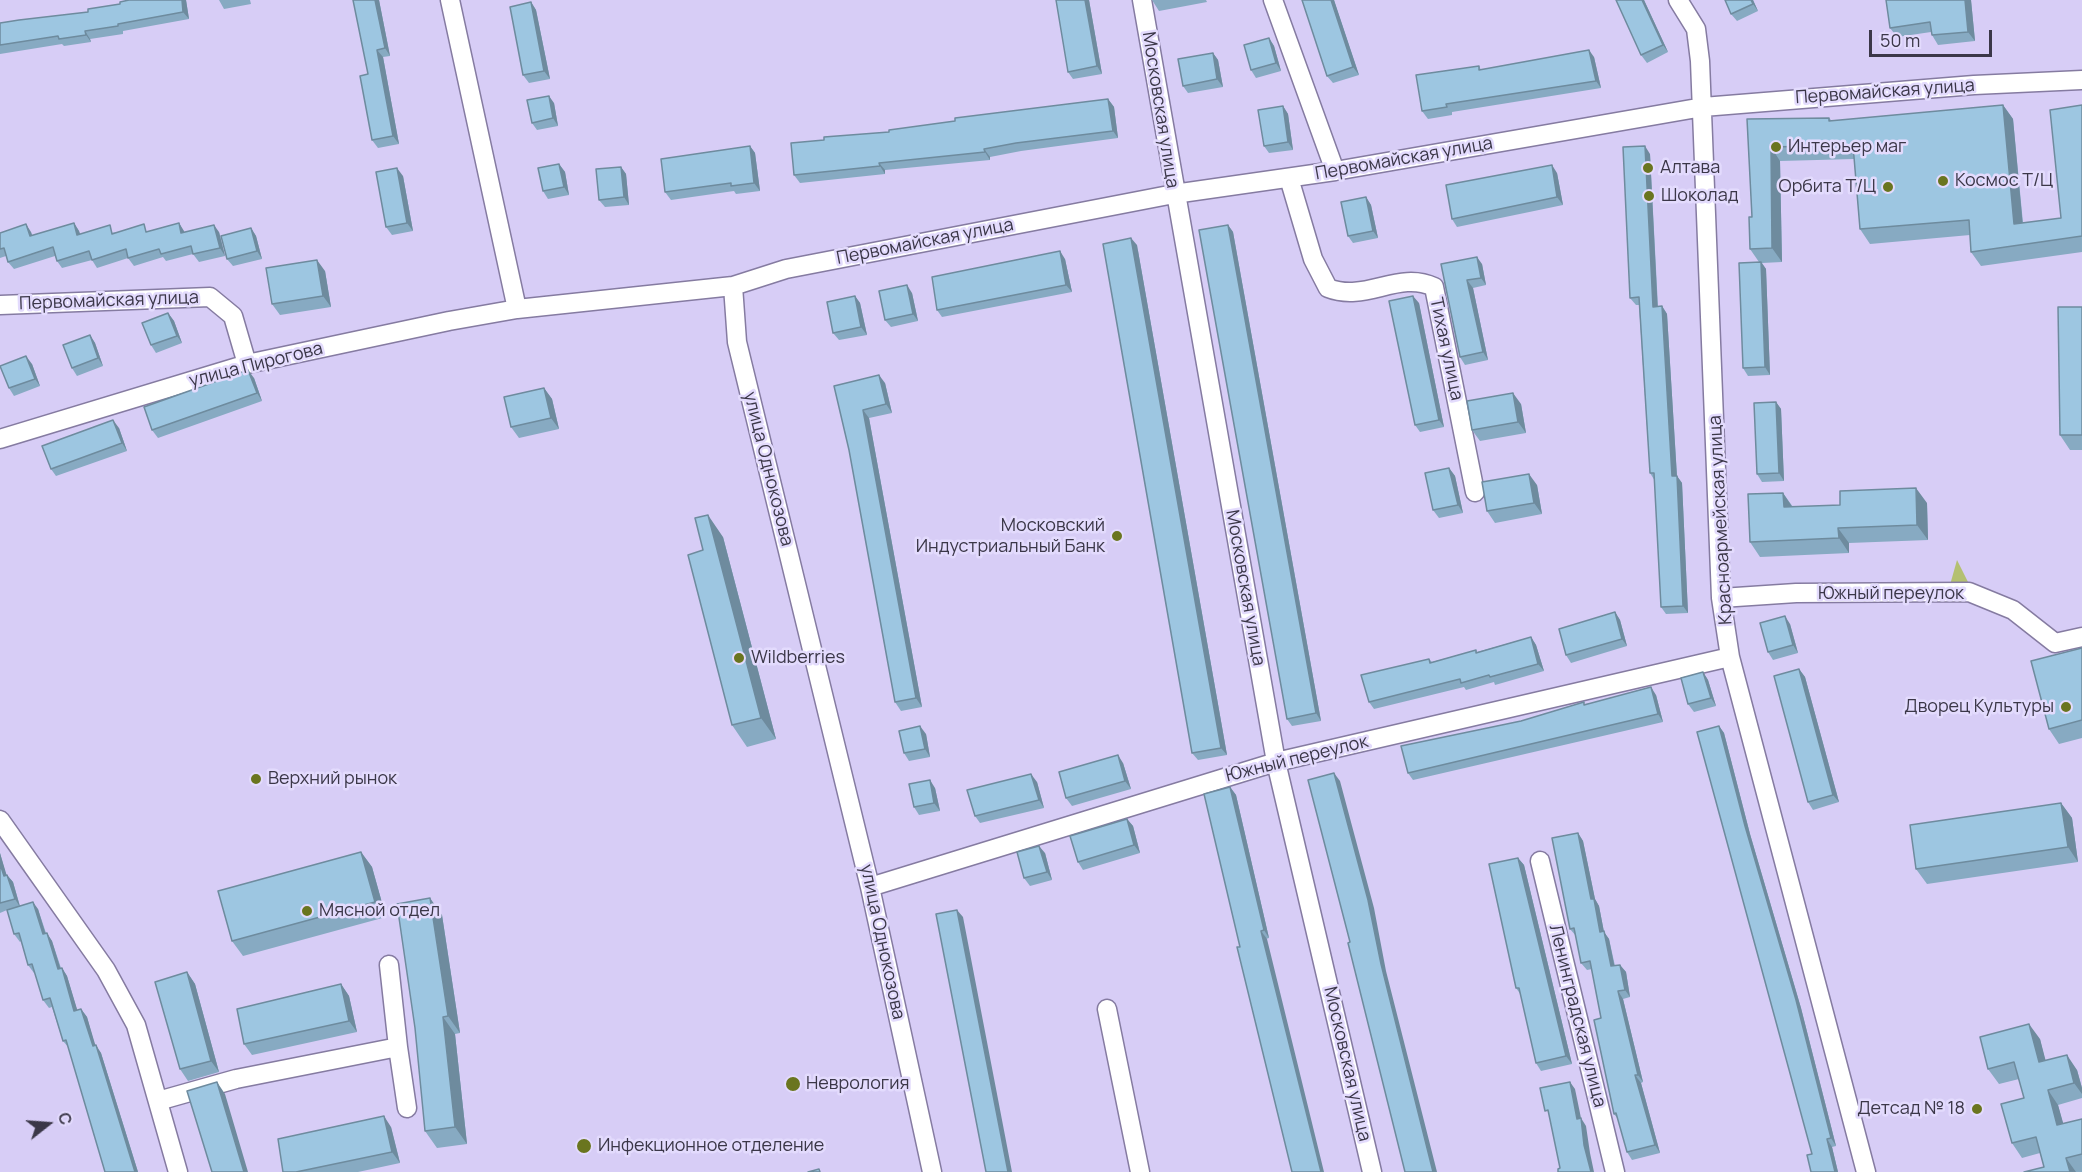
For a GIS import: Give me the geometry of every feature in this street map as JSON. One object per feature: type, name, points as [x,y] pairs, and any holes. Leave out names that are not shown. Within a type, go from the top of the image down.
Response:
[{"type":"street","points":[[450,0],[518,309],[733,286]]},
{"type":"street","name":"Московская улица","points":[[1142,0],[1174,194],[1276,762],[1372,1172]]},
{"type":"street","points":[[1274,0],[1335,171]]},
{"type":"street","name":"Красноармейская улица","points":[[1678,0],[1696,29],[1703,107],[1721,598],[1730,657],[1866,1172]]},
{"type":"street","name":"Первомайская улица","points":[[733,286],[786,269],[1174,194],[1335,171],[1703,107],[1974,85],[2082,80]]},
{"type":"street","name":"Тихая улица","points":[[1289,178],[1313,259],[1328,288],[1344,294],[1419,280],[1434,287],[1475,492]]},
{"type":"street","name":"улица Однокозова","points":[[733,286],[737,342],[870,887],[932,1172]]},
{"type":"street","name":"Первомайская улица","points":[[0,305],[210,297],[233,316],[247,364]]},
{"type":"street","name":"улица Пирогова","points":[[0,440],[247,364],[449,321],[518,309]]},
{"type":"street","name":"Южный переулок","points":[[1721,598],[1796,593],[1969,592],[2013,610],[2055,643],[2082,637]]},
{"type":"street","name":"Южный переулок","points":[[870,887],[1276,762],[1730,657]]},
{"type":"street","points":[[0,820],[106,970],[136,1025],[178,1172]]},
{"type":"street","name":"Ленинградская улица","points":[[1540,861],[1616,1172]]},
{"type":"street","points":[[389,965],[407,1108]]},
{"type":"street","points":[[1107,1009],[1140,1172]]},
{"type":"street","points":[[158,1101],[236,1079],[398,1047]]},
{"type":"green space","points":[[1957,560],[1970,586],[1950,585]]},
{"type":"building","points":[[182,0],[183,12],[85,31],[86,35],[59,39],[58,36],[0,45],[0,23],[88,12],[88,9],[120,4],[120,2]]},
{"type":"building","points":[[353,0],[375,0],[385,48],[377,50],[393,136],[372,140],[360,76],[368,74]]},
{"type":"building","points":[[1056,0],[1085,0],[1097,66],[1068,72]]},
{"type":"building","points":[[1302,0],[1331,0],[1353,67],[1327,76]]},
{"type":"building","points":[[1616,0],[1642,0],[1663,45],[1641,55]]},
{"type":"building","points":[[1725,0],[1751,0],[1753,4],[1731,14]]},
{"type":"building","points":[[1886,0],[1965,0],[1968,32],[1932,35],[1930,22],[1890,28]]},
{"type":"building","points":[[531,2],[544,71],[523,75],[510,7]]},
{"type":"building","points":[[1269,38],[1276,63],[1251,70],[1244,45]]},
{"type":"building","points":[[1589,50],[1596,81],[1446,104],[1447,107],[1422,111],[1416,75],[1479,66],[1479,70]]},
{"type":"building","points":[[1213,53],[1217,79],[1183,86],[1178,59]]},
{"type":"building","points":[[549,96],[553,118],[532,123],[527,100]]},
{"type":"building","points":[[1108,99],[1113,131],[1016,143],[984,149],[985,152],[794,175],[791,143],[824,140],[824,137],[889,132],[889,130],[955,121],[955,118]]},
{"type":"building","points":[[2003,105],[2014,224],[2061,218],[2050,110],[2082,105],[2082,236],[1971,252],[1969,220],[1860,229],[1853,145],[1771,147],[1772,248],[1750,249],[1749,217],[1752,217],[1747,119],[1829,118],[1829,121]]},
{"type":"building","points":[[1283,106],[1288,142],[1264,146],[1258,110]]},
{"type":"building","points":[[750,146],[754,183],[731,186],[731,183],[665,192],[661,159]]},
{"type":"building","points":[[1645,146],[1653,307],[1662,306],[1672,476],[1677,476],[1683,606],[1661,607],[1654,473],[1650,473],[1639,297],[1630,298],[1623,147]]},
{"type":"building","points":[[559,164],[564,187],[543,191],[538,168]]},
{"type":"building","points":[[1552,165],[1557,197],[1452,219],[1446,185]]},
{"type":"building","points":[[621,167],[624,197],[599,200],[596,169]]},
{"type":"building","points":[[397,168],[407,223],[386,227],[376,172]]},
{"type":"building","points":[[1366,197],[1373,231],[1348,236],[1341,202]]},
{"type":"building","points":[[74,223],[77,235],[110,225],[112,234],[144,224],[146,232],[179,223],[181,233],[214,225],[220,248],[193,254],[191,246],[161,254],[159,249],[128,258],[126,249],[92,260],[89,251],[57,261],[53,247],[8,262],[4,248],[0,249],[0,233],[26,224],[30,236]]},
{"type":"building","points":[[1228,225],[1316,713],[1287,719],[1199,230]]},
{"type":"building","points":[[251,228],[257,251],[227,259],[221,236]]},
{"type":"building","points":[[1131,238],[1221,748],[1192,753],[1103,244]]},
{"type":"building","points":[[1060,251],[1066,285],[937,310],[932,277]]},
{"type":"building","points":[[1477,257],[1481,278],[1467,280],[1483,352],[1460,357],[1441,264]]},
{"type":"building","points":[[317,260],[323,296],[272,304],[266,268]]},
{"type":"building","points":[[1761,262],[1765,367],[1743,368],[1739,263]]},
{"type":"building","points":[[907,285],[913,314],[885,320],[879,291]]},
{"type":"building","points":[[855,296],[861,327],[833,333],[827,302]]},
{"type":"building","points":[[1413,296],[1439,420],[1415,425],[1389,301]]},
{"type":"building","points":[[2058,307],[2082,307],[2082,435],[2060,435]]},
{"type":"building","points":[[168,313],[177,336],[151,345],[142,323]]},
{"type":"building","points":[[90,335],[98,358],[72,368],[63,345]]},
{"type":"building","points":[[26,356],[35,379],[9,388],[0,366]]},
{"type":"building","points":[[248,370],[257,393],[152,430],[144,407]]},
{"type":"building","points":[[879,375],[886,404],[863,410],[916,698],[895,702],[849,450],[834,386]]},
{"type":"building","points":[[544,388],[551,418],[511,427],[504,397]]},
{"type":"building","points":[[1513,393],[1518,422],[1472,430],[1467,401]]},
{"type":"building","points":[[1776,402],[1779,473],[1757,474],[1754,403]]},
{"type":"building","points":[[113,420],[122,443],[51,469],[42,446]]},
{"type":"building","points":[[1449,468],[1458,505],[1433,510],[1425,473]]},
{"type":"building","points":[[1529,474],[1534,503],[1487,511],[1482,482]]},
{"type":"building","points":[[1916,488],[1917,525],[1838,528],[1839,538],[1750,542],[1748,494],[1783,493],[1784,507],[1840,505],[1840,491]]},
{"type":"building","points":[[708,515],[761,718],[732,725],[688,555],[703,550],[695,518]]},
{"type":"building","points":[[1615,612],[1622,639],[1566,655],[1559,629]]},
{"type":"building","points":[[1785,616],[1793,645],[1768,652],[1760,623]]},
{"type":"building","points":[[1531,637],[1538,664],[1461,683],[1460,679],[1369,702],[1361,675],[1429,659],[1430,663],[1476,650],[1476,653]]},
{"type":"building","name":"Дворец Культуры","points":[[2082,648],[2082,720],[2049,729],[2031,661]]},
{"type":"building","points":[[1799,669],[1833,795],[1808,802],[1774,676]]},
{"type":"building","points":[[1703,672],[1711,698],[1688,704],[1681,678]]},
{"type":"building","points":[[1651,687],[1658,714],[1408,773],[1401,746],[1521,721],[1584,702],[1584,705]]},
{"type":"building","points":[[920,726],[925,749],[904,753],[899,731]]},
{"type":"building","points":[[1719,726],[1745,826],[1796,1000],[1831,1138],[1827,1139],[1835,1172],[1811,1172],[1807,1155],[1812,1154],[1697,732]]},
{"type":"building","points":[[1118,755],[1125,781],[1066,798],[1059,772]]},
{"type":"building","points":[[1334,773],[1368,900],[1381,964],[1433,1172],[1405,1172],[1348,943],[1350,942],[1308,780]]},
{"type":"building","points":[[1031,774],[1039,800],[975,816],[967,790]]},
{"type":"building","points":[[930,780],[934,803],[914,807],[909,784]]},
{"type":"building","points":[[1230,787],[1264,930],[1261,931],[1321,1172],[1292,1172],[1237,947],[1240,947],[1204,794]]},
{"type":"building","points":[[2061,803],[2068,847],[1916,869],[1910,825]]},
{"type":"building","points":[[1127,819],[1134,845],[1078,862],[1070,836]]},
{"type":"building","points":[[1578,833],[1600,932],[1604,931],[1611,966],[1620,965],[1625,990],[1618,991],[1638,1075],[1635,1075],[1655,1145],[1627,1152],[1616,1113],[1614,1114],[1594,1020],[1601,1018],[1590,961],[1581,963],[1574,928],[1570,929],[1552,838]]},
{"type":"building","points":[[1039,846],[1047,872],[1024,878],[1017,852]]},
{"type":"building","name":"Мясной отдел","points":[[361,852],[375,902],[232,941],[218,891]]},
{"type":"building","points":[[1518,858],[1566,1056],[1536,1063],[1519,988],[1516,988],[1489,864]]},
{"type":"building","points":[[0,864],[4,876],[7,875],[15,899],[0,903]]},
{"type":"building","points":[[430,898],[448,1016],[443,1017],[455,1127],[425,1131],[415,1028],[397,904]]},
{"type":"building","points":[[33,902],[43,934],[47,933],[58,969],[62,968],[74,1011],[81,1009],[93,1046],[96,1045],[135,1172],[105,1172],[66,1040],[63,1041],[50,998],[43,1000],[32,964],[28,965],[19,933],[14,934],[7,910]]},
{"type":"building","points":[[957,910],[1008,1172],[986,1172],[936,914]]},
{"type":"building","points":[[187,972],[211,1061],[180,1069],[155,982]]},
{"type":"building","points":[[341,984],[349,1021],[244,1044],[237,1009]]},
{"type":"building","points":[[2029,1024],[2039,1062],[2067,1055],[2074,1083],[2048,1090],[2057,1125],[2082,1119],[2082,1154],[2066,1158],[2070,1172],[2024,1172],[2044,1167],[2036,1137],[2012,1143],[2001,1104],[2024,1098],[2014,1062],[1988,1069],[1980,1037]]},
{"type":"building","points":[[217,1082],[244,1172],[212,1172],[187,1091]]},
{"type":"building","points":[[1570,1082],[1577,1119],[1581,1118],[1584,1145],[1591,1172],[1558,1172],[1560,1168],[1548,1110],[1545,1111],[1540,1088]]},
{"type":"building","points":[[384,1116],[392,1152],[296,1172],[283,1172],[278,1139]]},
{"type":"place","name":"Интерьер маг","points":[[1776,147]]},
{"type":"place","name":"Алтава","points":[[1648,168]]},
{"type":"place","name":"Космос Т/Ц","points":[[1943,181]]},
{"type":"place","name":"Орбита Т/Ц","points":[[1888,187]]},
{"type":"place","name":"Шоколад","points":[[1649,196]]},
{"type":"place","name":"Московский Индустриальный Банк","points":[[1117,536]]},
{"type":"place","name":"Wildberries","points":[[739,658]]},
{"type":"place","name":"Дворец Культуры","points":[[2066,707]]},
{"type":"place","name":"Верхний рынок","points":[[256,779]]},
{"type":"place","name":"Мясной отдел","points":[[307,911]]},
{"type":"place","name":"Неврология","points":[[793,1084]]},
{"type":"place","name":"Детсад № 18","points":[[1977,1109]]},
{"type":"place","name":"Инфекционное отделение","points":[[584,1146]]}]
